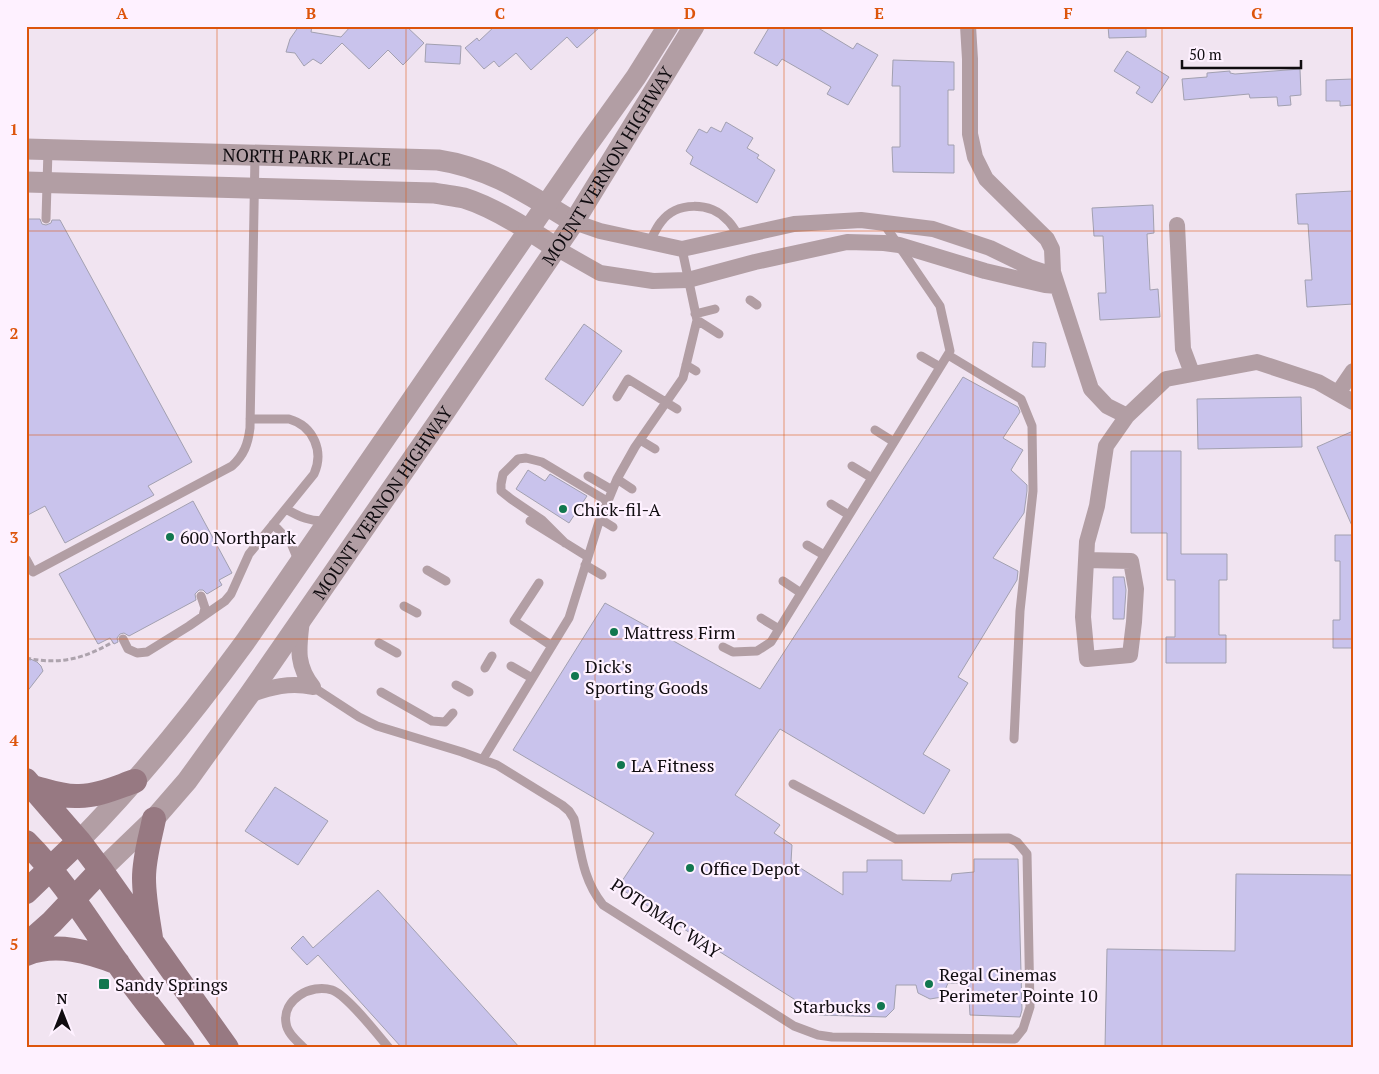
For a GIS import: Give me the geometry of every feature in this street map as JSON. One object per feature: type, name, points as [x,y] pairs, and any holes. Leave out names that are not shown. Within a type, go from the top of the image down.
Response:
[{"type":"main road","points":[[30,784],[54,793],[78,796],[100,793],[135,781]]},
{"type":"main road","points":[[30,784],[101,870],[227,1048]]},
{"type":"main road","points":[[152,944],[146,908],[144,876],[154,820]]},
{"type":"main road","name":"MOUNT VERNON HIGHWAY","points":[[26,892],[79,841]]},
{"type":"main road","points":[[26,842],[51,869],[118,963],[183,1048]]},
{"type":"main road","name":"MOUNT VERNON HIGHWAY","points":[[26,945],[52,922],[101,870]]},
{"type":"main road","points":[[26,954],[43,950],[69,950],[98,955],[118,963]]},
{"type":"street","name":"MOUNT VERNON HIGHWAY","points":[[79,841],[135,781],[200,704],[330,520],[636,77],[668,26]]},
{"type":"street","name":"MOUNT VERNON HIGHWAY","points":[[101,870],[154,820],[187,781],[249,695],[574,222],[694,26]]},
{"type":"street","points":[[968,26],[970,134],[975,158],[986,179],[1048,240],[1052,249],[1055,279],[1091,390],[1107,406],[1127,416]]},
{"type":"street","name":"NORTH PARK PLACE","points":[[26,149],[422,158],[459,163],[480,170],[512,184],[574,222]]},
{"type":"street","points":[[364,190],[367,157]]},
{"type":"street","name":"NORTH PARK PLACE","points":[[37,182],[434,193],[464,198],[481,204],[529,230],[556,248]]},
{"type":"street","points":[[574,222],[600,231],[682,249],[794,224],[861,220],[933,229],[990,248],[1029,267],[1044,272],[1055,279]]},
{"type":"street","points":[[1177,225],[1183,349],[1192,373]]},
{"type":"street","points":[[556,248],[600,273],[653,281],[688,280],[754,262],[847,242],[899,246],[985,271],[1045,285],[1055,279]]},
{"type":"street","points":[[1086,560],[1131,561],[1136,589],[1130,655],[1087,659],[1083,617],[1086,560],[1087,542],[1097,506],[1106,446],[1127,416],[1166,379],[1192,373],[1257,362],[1318,382],[1346,397],[1353,372]]},
{"type":"street","name":"POTOMAC WAY","points":[[302,617],[300,660],[304,674],[313,686]]},
{"type":"street","points":[[249,695],[276,686],[294,684],[313,686]]},
{"type":"lane","points":[[46,220],[37,182],[48,149]]},
{"type":"lane","points":[[26,559],[33,572],[232,466],[243,454],[247,446],[250,419],[255,154]]},
{"type":"lane","points":[[650,243],[662,220],[675,210],[694,205],[714,210],[728,220],[738,236]]},
{"type":"lane","points":[[723,647],[733,652],[757,651],[771,642],[950,351],[940,306],[884,224]]},
{"type":"lane","points":[[483,759],[569,618],[600,520],[617,479],[640,440],[683,378],[696,317],[682,249]]},
{"type":"lane","points":[[696,317],[715,308]]},
{"type":"lane","points":[[696,317],[719,334]]},
{"type":"lane","points":[[948,354],[1021,399],[1032,426],[1034,491],[1020,611],[1014,739]]},
{"type":"lane","points":[[921,356],[940,367]]},
{"type":"lane","points":[[686,365],[696,370]]},
{"type":"lane","points":[[618,397],[628,380],[677,409]]},
{"type":"lane","points":[[123,639],[128,649],[137,653],[147,652],[225,601],[231,594],[249,554],[314,474],[318,462],[316,444],[306,428],[296,421],[250,419]]},
{"type":"lane","points":[[874,430],[894,442]]},
{"type":"lane","points":[[640,440],[655,449]]},
{"type":"lane","points":[[602,575],[565,543],[547,524],[501,491],[500,484],[503,474],[510,465],[518,459],[526,458],[542,462],[607,500]]},
{"type":"lane","points":[[852,466],[872,478]]},
{"type":"lane","points":[[588,476],[612,490]]},
{"type":"lane","points":[[617,479],[632,489]]},
{"type":"lane","points":[[831,504],[849,515]]},
{"type":"lane","points":[[286,509],[298,516],[311,520],[330,520]]},
{"type":"lane","points":[[600,520],[613,527]]},
{"type":"lane","points":[[530,521],[565,543]]},
{"type":"lane","points":[[274,524],[291,543],[298,565]]},
{"type":"lane","points":[[807,545],[824,555]]},
{"type":"lane","points":[[427,570],[446,581]]},
{"type":"lane","points":[[539,582],[514,621],[552,646]]},
{"type":"lane","points":[[783,582],[801,593]]},
{"type":"lane","points":[[202,596],[205,608],[202,616]]},
{"type":"lane","points":[[404,606],[417,613]]},
{"type":"lane","points":[[761,618],[779,629]]},
{"type":"lane","points":[[379,643],[396,653]]},
{"type":"lane","points":[[485,668],[492,656]]},
{"type":"lane","points":[[511,666],[532,678]]},
{"type":"lane","name":"POTOMAC WAY","points":[[313,686],[359,717],[377,726],[497,764],[569,811],[574,819],[588,881],[594,893],[604,904],[794,1026],[818,1035],[832,1037],[1015,1039],[1023,1029],[1030,1007],[1027,854],[1018,842],[1009,838],[896,839],[793,784]]},
{"type":"lane","points":[[456,686],[469,692]]},
{"type":"lane","points":[[381,692],[432,721],[445,722],[453,713]]},
{"type":"lane","points":[[304,1048],[293,1038],[286,1024],[287,1011],[292,1002],[301,993],[315,989],[332,990],[346,1000],[389,1048]]},
{"type":"path","points":[[26,658],[38,661],[65,660],[96,652],[113,642]]},
{"type":"building","points":[[299,26],[312,26],[311,32],[341,37],[351,26],[406,26],[424,43],[403,65],[388,50],[369,69],[342,43],[321,64],[313,59],[304,66],[295,53],[286,52],[290,39]]},
{"type":"building","points":[[495,26],[601,26],[577,48],[567,37],[531,70],[516,53],[499,67],[494,61],[484,69],[465,48],[477,38],[479,41]]},
{"type":"building","points":[[770,26],[815,26],[853,49],[857,43],[878,55],[848,105],[827,94],[831,87],[782,59],[777,66],[754,53]]},
{"type":"building","points":[[1108,26],[1146,26],[1146,37],[1109,38]]},
{"type":"building","points":[[426,44],[461,46],[460,64],[425,62]]},
{"type":"building","points":[[1127,51],[1169,77],[1152,103],[1136,93],[1140,87],[1114,71]]},
{"type":"building","points":[[893,60],[954,62],[954,90],[948,90],[948,145],[954,145],[954,173],[893,172],[892,147],[900,147],[900,86],[892,86]]},
{"type":"building","points":[[1300,69],[1301,95],[1290,96],[1291,105],[1278,106],[1277,97],[1250,98],[1249,94],[1184,100],[1182,79],[1207,77],[1207,73],[1230,71],[1230,73],[1235,74]]},
{"type":"building","points":[[1353,79],[1353,105],[1340,106],[1340,101],[1326,101],[1326,80]]},
{"type":"building","points":[[726,122],[753,138],[747,148],[759,155],[757,158],[775,170],[757,203],[690,164],[693,157],[686,151],[699,129],[707,133],[711,127],[721,132]]},
{"type":"building","points":[[1353,191],[1353,304],[1307,307],[1305,280],[1312,280],[1308,224],[1298,224],[1296,194]]},
{"type":"building","points":[[1153,205],[1154,233],[1147,234],[1150,290],[1158,289],[1160,317],[1100,320],[1098,293],[1106,293],[1103,236],[1094,236],[1092,208]]},
{"type":"building","points":[[26,219],[40,219],[42,224],[46,225],[51,223],[52,220],[60,220],[192,462],[148,486],[154,495],[65,543],[45,506],[26,516]]},
{"type":"building","points":[[584,324],[622,351],[583,406],[545,379]]},
{"type":"building","points":[[1033,342],[1046,343],[1045,367],[1032,367]]},
{"type":"building","points":[[963,377],[1018,407],[1020,412],[1003,438],[1023,450],[1011,470],[1027,485],[1027,491],[1024,513],[993,558],[1018,571],[1017,580],[958,677],[968,683],[923,754],[950,770],[924,814],[780,729],[735,795],[780,825],[774,833],[792,845],[791,862],[843,895],[843,872],[867,872],[867,860],[902,860],[902,880],[951,881],[952,874],[974,872],[974,859],[1018,859],[1022,1010],[1020,1017],[970,1015],[968,983],[948,983],[942,997],[930,999],[918,993],[916,985],[896,985],[894,1009],[886,1017],[819,1015],[618,887],[654,833],[513,750],[605,603],[760,689]]},
{"type":"building","points":[[1301,397],[1302,447],[1198,449],[1197,399]]},
{"type":"building","points":[[1353,431],[1353,528],[1317,447]]},
{"type":"building","points":[[1131,451],[1181,451],[1181,554],[1227,554],[1227,580],[1219,580],[1219,635],[1226,635],[1226,663],[1166,663],[1166,637],[1175,637],[1175,580],[1167,580],[1167,533],[1131,533]]},
{"type":"building","name":"Chick-fil-A","points":[[528,470],[545,481],[550,474],[587,496],[569,523],[516,489]]},
{"type":"building","name":"600 Northpark","points":[[193,501],[232,573],[219,580],[222,585],[207,594],[203,590],[199,590],[195,594],[196,600],[129,636],[124,633],[120,634],[117,638],[118,642],[114,644],[110,638],[98,644],[59,574]]},
{"type":"building","points":[[1335,535],[1353,535],[1353,648],[1333,648],[1333,620],[1340,620],[1340,561],[1335,561]]},
{"type":"building","points":[[1113,577],[1124,577],[1126,590],[1124,619],[1113,619]]},
{"type":"building","points":[[26,657],[37,662],[43,671],[26,693]]},
{"type":"building","points":[[275,787],[328,821],[298,865],[245,831]]},
{"type":"building","points":[[1236,874],[1353,875],[1353,1048],[1105,1048],[1107,949],[1235,951]]},
{"type":"building","points":[[378,890],[520,1048],[402,1048],[318,955],[307,965],[291,948],[303,936],[313,948]]},
{"type":"place","name":"Chick-fil-A","points":[[563,509]]},
{"type":"place","name":"600 Northpark","points":[[170,537]]},
{"type":"place","name":"Mattress Firm","points":[[614,632]]},
{"type":"place","name":"Dick's Sporting Goods","points":[[575,676]]},
{"type":"place","name":"LA Fitness","points":[[621,765]]},
{"type":"place","name":"Office Depot","points":[[690,868]]},
{"type":"place","name":"Sandy Springs","points":[[104,984]]},
{"type":"place","name":"Regal Cinemas Perimeter Pointe 10","points":[[929,984]]},
{"type":"place","name":"Starbucks","points":[[881,1006]]}]
